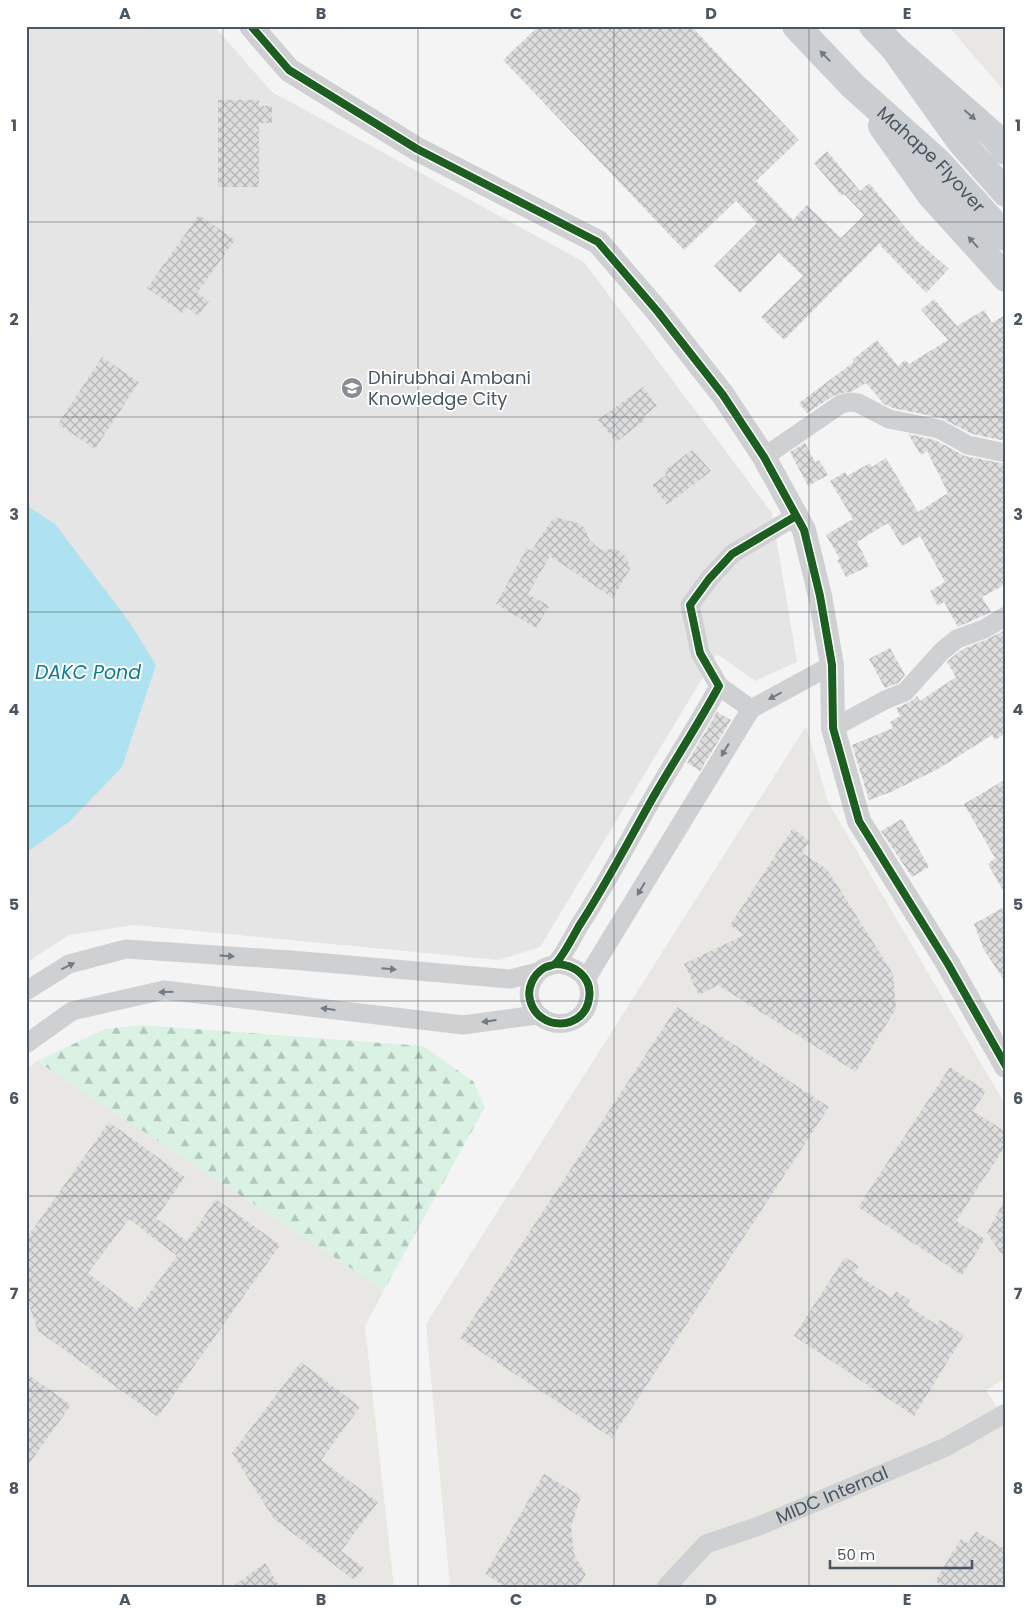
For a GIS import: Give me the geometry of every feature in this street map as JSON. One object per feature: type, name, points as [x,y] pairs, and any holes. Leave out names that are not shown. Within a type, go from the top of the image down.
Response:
[{"type":"main road","points":[[796,26],[853,86],[930,194],[1006,278]]},
{"type":"main road","points":[[873,26],[894,48],[993,135],[1006,151]]},
{"type":"main road","name":"Mahape Flyover","points":[[894,48],[961,142],[1006,193]]},
{"type":"main road","name":"Mahape Flyover","points":[[853,86],[938,162],[1006,237]]},
{"type":"street","points":[[251,26],[289,70],[417,149],[598,242],[658,312],[723,395],[764,457],[804,530],[832,665],[834,728],[859,821],[948,964],[1006,1066]]},
{"type":"street","points":[[764,457],[841,404],[850,402],[858,403],[889,419],[939,429],[968,446],[1006,452]]},
{"type":"street","points":[[751,709],[719,686],[700,653],[690,604],[709,579],[732,554],[796,516]]},
{"type":"street","points":[[834,728],[905,692],[942,650],[957,639],[984,629],[1006,616]]},
{"type":"street","points":[[586,979],[751,709],[832,665]]},
{"type":"street","points":[[26,991],[69,964],[126,949],[510,979],[547,968],[573,967],[586,979],[590,998],[581,1016],[563,1024],[553,1024],[538,1015],[530,998],[533,980],[547,968],[591,908],[657,792],[695,731],[719,686]]},
{"type":"street","points":[[26,1044],[72,1011],[164,990],[463,1024],[538,1015]]},
{"type":"street","name":"MIDC Internal","points":[[666,1587],[706,1544],[759,1526],[946,1447],[1006,1413]]},
{"type":"shaded area","name":"Dhirubhai Ambani Knowledge City","points":[[26,26],[214,26],[272,92],[584,262],[772,513],[797,662],[755,681],[717,654],[540,947],[498,960],[134,925],[69,935],[26,963]]},
{"type":"shaded area","points":[[948,26],[1006,26],[1006,93]]},
{"type":"shaded area","points":[[806,726],[828,802],[1006,1106],[1006,1378],[986,1390],[1006,1421],[1006,1587],[450,1587],[426,1324]]},
{"type":"shaded area","points":[[37,1061],[384,1290],[365,1326],[394,1587],[26,1587],[26,1070]]},
{"type":"green space","points":[[142,1025],[423,1046],[473,1081],[485,1107],[384,1290],[37,1061],[105,1029]]},
{"type":"water","name":"DAKC Pond","points":[[26,505],[55,524],[128,620],[156,665],[122,767],[70,821],[26,853]]},
{"type":"building","points":[[539,26],[691,26],[799,140],[756,181],[793,220],[807,205],[841,238],[864,215],[844,194],[842,196],[814,163],[827,151],[860,191],[869,183],[915,239],[949,269],[926,293],[879,244],[784,340],[761,317],[803,276],[779,253],[740,293],[714,266],[757,223],[736,201],[684,250],[503,60]]},
{"type":"building","points":[[218,100],[259,100],[259,106],[272,106],[272,123],[259,123],[259,187],[218,187]]},
{"type":"building","points":[[199,215],[235,240],[197,293],[209,301],[198,316],[187,307],[183,313],[147,288]]},
{"type":"building","points":[[934,299],[957,326],[984,310],[992,323],[1006,314],[1006,441],[972,434],[941,418],[893,408],[884,404],[866,383],[853,391],[835,395],[807,413],[799,403],[854,362],[852,360],[877,340],[898,366],[905,360],[909,364],[948,340],[921,310]]},
{"type":"building","points":[[102,357],[139,382],[95,449],[58,424]]},
{"type":"building","points":[[643,387],[657,406],[643,417],[645,420],[616,442],[598,420]]},
{"type":"building","points":[[908,434],[935,440],[965,456],[1006,464],[1006,584],[982,597],[991,612],[958,627],[944,602],[938,606],[930,591],[945,582],[920,536],[902,546],[888,523],[857,542],[869,566],[846,577],[837,560],[840,559],[826,535],[853,519],[830,481],[845,472],[847,476],[870,463],[872,467],[886,458],[918,512],[948,493],[927,451],[921,455]]},
{"type":"building","points":[[805,443],[815,462],[819,460],[828,475],[808,486],[790,452]]},
{"type":"building","points":[[692,450],[711,471],[667,505],[652,485],[666,475],[664,471]]},
{"type":"building","points":[[554,517],[578,523],[585,528],[590,541],[601,550],[617,549],[627,558],[630,569],[613,598],[550,556],[528,594],[549,606],[536,628],[496,604],[527,548],[531,551]]},
{"type":"building","points":[[1006,629],[1006,733],[995,740],[992,735],[938,769],[891,792],[869,800],[852,745],[893,728],[890,722],[900,716],[896,708],[910,702],[917,696],[920,701],[956,677],[947,662],[950,659],[963,649]]},
{"type":"building","points":[[890,648],[905,675],[898,683],[885,688],[869,659]]},
{"type":"building","points":[[717,712],[731,720],[700,771],[687,763]]},
{"type":"building","points":[[1006,779],[1006,896],[988,864],[995,858],[964,804]]},
{"type":"building","points":[[902,819],[929,867],[912,877],[881,831]]},
{"type":"building","points":[[793,828],[809,841],[802,853],[827,869],[893,974],[896,1009],[856,1072],[718,985],[699,995],[684,964],[744,935],[730,925]]},
{"type":"building","points":[[1006,906],[1006,983],[984,950],[974,924]]},
{"type":"building","points":[[677,1007],[829,1107],[612,1438],[460,1338]]},
{"type":"building","points":[[950,1067],[986,1091],[973,1111],[1006,1132],[1006,1145],[956,1221],[985,1239],[962,1275],[858,1207]]},
{"type":"building","points":[[109,1122],[185,1177],[156,1218],[187,1241],[216,1199],[280,1245],[158,1417],[38,1331],[26,1297],[26,1239]],"holes":[[[129,1219],[177,1256],[137,1310],[88,1273]]]},
{"type":"building","points":[[1006,1197],[1006,1261],[987,1233]]},
{"type":"building","points":[[845,1257],[859,1266],[855,1273],[892,1298],[896,1291],[910,1300],[907,1305],[937,1325],[940,1320],[964,1335],[914,1416],[794,1336]]},
{"type":"building","points":[[301,1362],[360,1407],[321,1460],[378,1502],[341,1551],[364,1568],[354,1580],[274,1519],[232,1453]]},
{"type":"building","points":[[26,1373],[71,1405],[26,1468]]},
{"type":"building","points":[[544,1474],[581,1496],[571,1527],[574,1554],[586,1574],[578,1587],[505,1587],[485,1574]]},
{"type":"building","points":[[976,1531],[1006,1550],[1006,1587],[943,1587],[935,1581],[961,1539],[968,1543]]},
{"type":"building","points":[[265,1563],[280,1587],[232,1587]]},
{"type":"cycle path","points":[[251,26],[289,70],[417,149],[598,242],[658,312],[723,395],[764,457],[804,530],[820,596],[832,665],[833,728],[859,821],[948,964],[1006,1066]]},
{"type":"cycle path","points":[[555,964],[569,966],[581,973],[588,984],[589,991],[589,999],[585,1010],[579,1017],[561,1024],[542,1018],[535,1010],[529,995],[532,982],[545,967],[555,964],[564,952],[719,686],[700,653],[690,605],[709,579],[732,554],[796,516]]},
{"type":"place","name":"Dhirubhai Ambani Knowledge City","points":[[352,388]]}]
